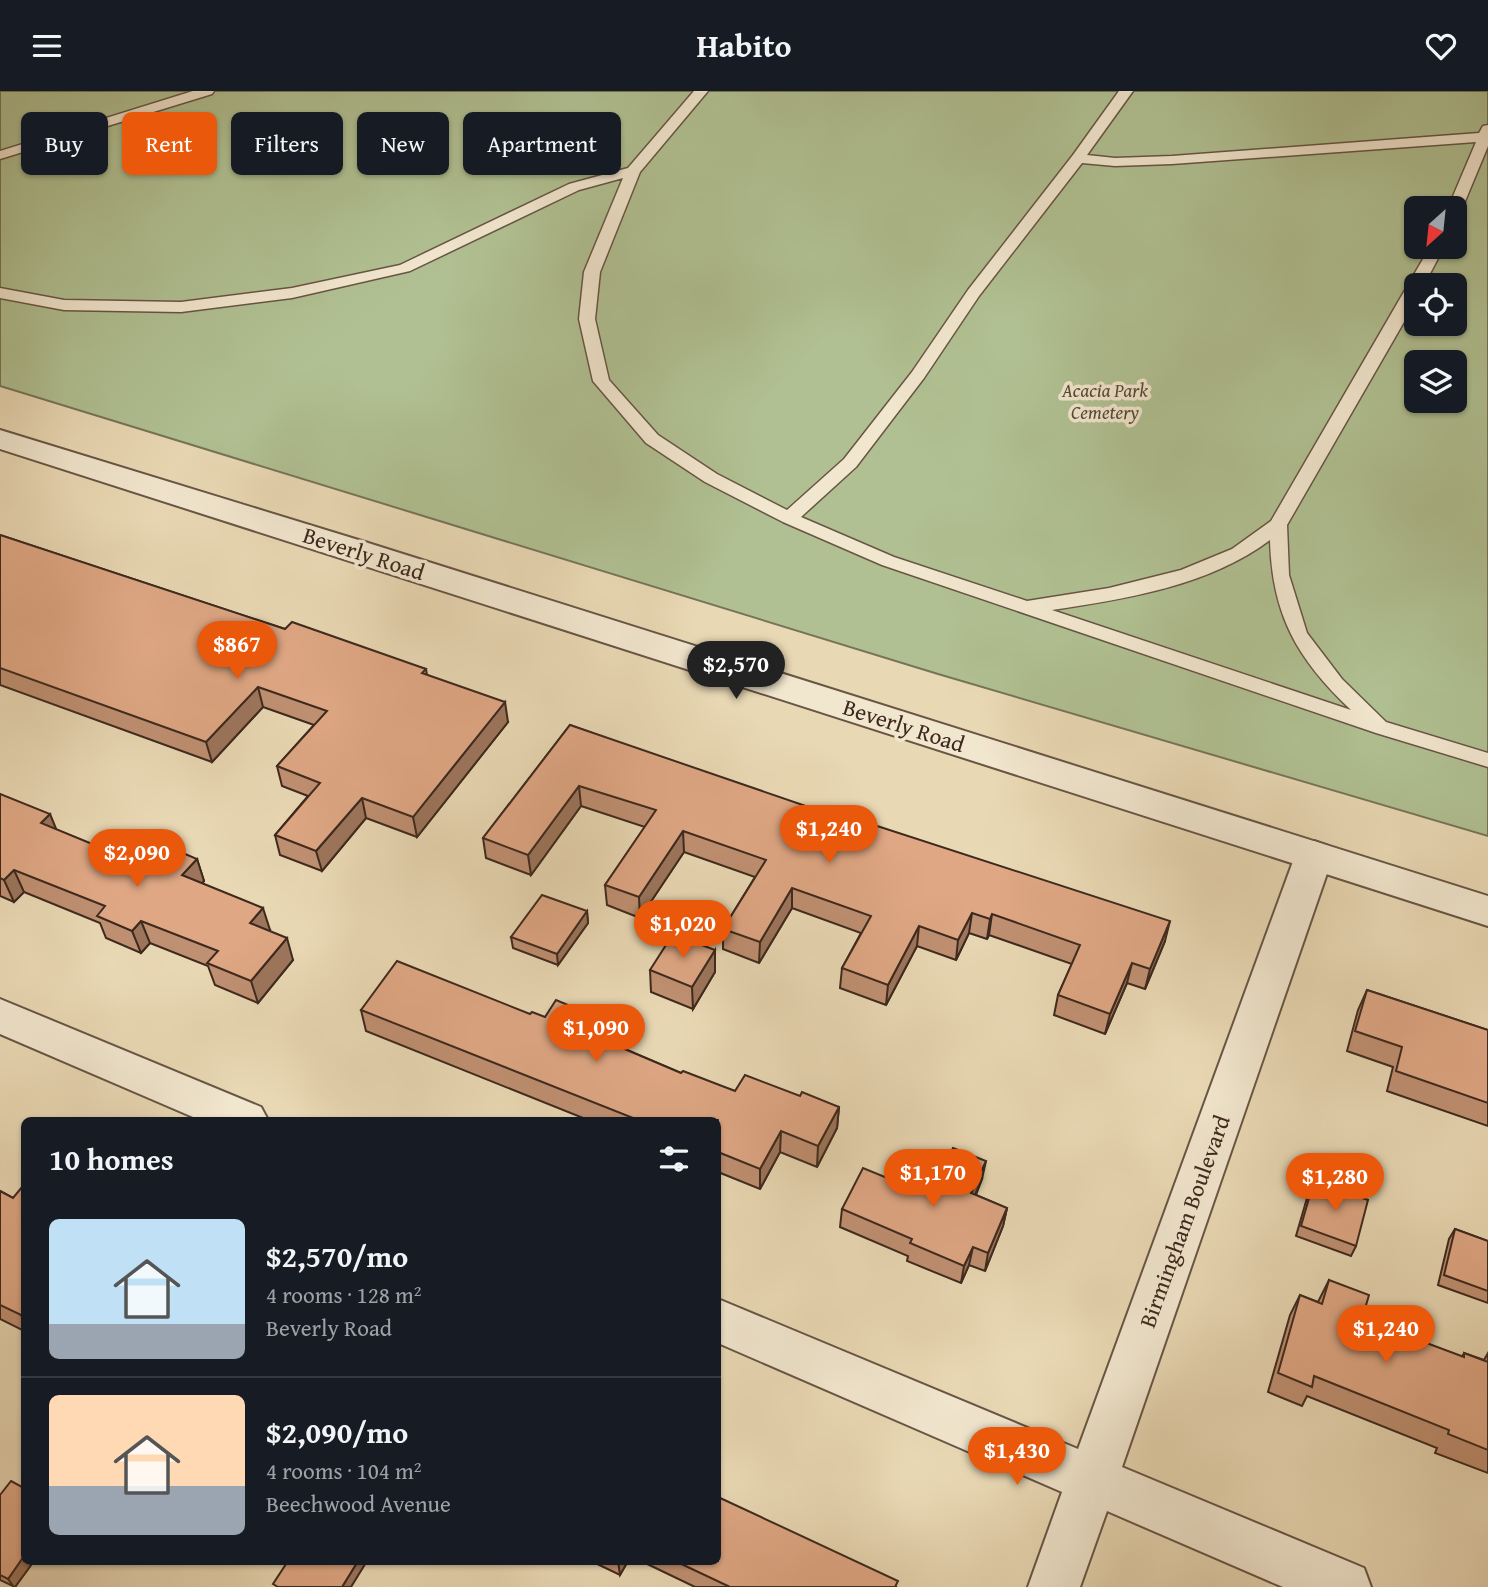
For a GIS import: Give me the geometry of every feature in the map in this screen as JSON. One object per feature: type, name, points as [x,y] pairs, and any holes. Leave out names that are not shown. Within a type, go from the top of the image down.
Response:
[{"type":"street","name":"Beverly Road","points":[[0,439],[354,549],[1488,911]]},
{"type":"street","name":"Birmingham Boulevard","points":[[1054,1587],[1314,856]]},
{"type":"street","points":[[0,1016],[239,1117]]},
{"type":"street","points":[[721,1322],[1345,1587]]},
{"type":"lane","points":[[0,155],[207,91]]},
{"type":"lane","points":[[701,91],[633,171],[592,272],[587,319],[601,381],[652,439],[711,478],[789,518],[888,561],[1382,729],[1488,760]]},
{"type":"lane","points":[[789,518],[850,463],[918,375],[973,293],[1078,158],[1126,91]]},
{"type":"lane","points":[[1078,158],[1115,162],[1172,160],[1487,134],[1460,196]]},
{"type":"lane","points":[[0,293],[64,305],[181,307],[292,293],[405,268],[574,187],[633,171]]},
{"type":"lane","points":[[1023,608],[1099,597],[1177,577],[1240,553],[1278,525],[1404,307]]},
{"type":"lane","points":[[1278,525],[1280,575],[1298,633],[1335,684],[1382,729]]},
{"type":"green space","name":"Acacia Park Cemetery","points":[[0,91],[1488,91],[1488,836],[938,674],[0,386]]},
{"type":"building","points":[[0,535],[285,629],[292,622],[426,669],[422,673],[505,702],[413,817],[362,798],[316,851],[275,835],[320,783],[277,766],[327,711],[258,687],[206,742],[0,668]]},
{"type":"building","points":[[570,725],[829,814],[831,811],[1170,921],[1150,969],[1132,963],[1110,1014],[1058,995],[1080,945],[992,914],[990,919],[972,913],[958,940],[919,926],[888,985],[842,968],[871,916],[792,888],[760,942],[723,929],[766,860],[683,831],[639,897],[605,885],[656,810],[579,786],[528,855],[483,838]]},
{"type":"building","points":[[0,794],[50,814],[41,823],[143,865],[162,844],[197,859],[182,875],[263,908],[250,923],[287,938],[251,981],[207,963],[218,951],[141,921],[132,931],[97,916],[105,906],[14,870],[4,880],[0,878]]},
{"type":"building","points":[[542,895],[587,911],[557,954],[511,937]]},
{"type":"building","points":[[673,934],[715,950],[692,987],[650,970]]},
{"type":"building","points":[[397,961],[530,1014],[532,1012],[545,1017],[556,1000],[611,1023],[601,1039],[681,1073],[683,1071],[735,1091],[745,1075],[800,1096],[802,1092],[839,1107],[818,1146],[781,1131],[760,1169],[721,1153],[721,1117],[630,1117],[361,1010]]},
{"type":"building","points":[[1367,990],[1488,1030],[1488,1103],[1396,1071],[1402,1047],[1355,1031]]},
{"type":"building","points":[[953,1148],[986,1161],[971,1193],[1007,1208],[988,1253],[973,1247],[964,1266],[910,1243],[912,1239],[842,1209],[863,1168],[931,1196]]},
{"type":"building","points":[[1314,1181],[1368,1200],[1356,1246],[1301,1226]]},
{"type":"building","points":[[21,1188],[21,1315],[0,1305],[0,1191],[13,1198]]},
{"type":"building","points":[[1455,1229],[1488,1241],[1488,1291],[1444,1275]]},
{"type":"building","points":[[1329,1280],[1369,1295],[1362,1319],[1464,1357],[1464,1353],[1488,1362],[1488,1450],[1448,1434],[1449,1430],[1314,1376],[1312,1387],[1278,1373],[1300,1295],[1322,1304]]},
{"type":"building","points":[[11,1481],[21,1486],[21,1560],[8,1579],[0,1575],[0,1495]]},
{"type":"building","points":[[721,1498],[898,1581],[895,1587],[730,1587],[683,1565],[721,1565]]},
{"type":"building","points":[[285,1565],[356,1565],[342,1587],[278,1587],[273,1584]]}]
